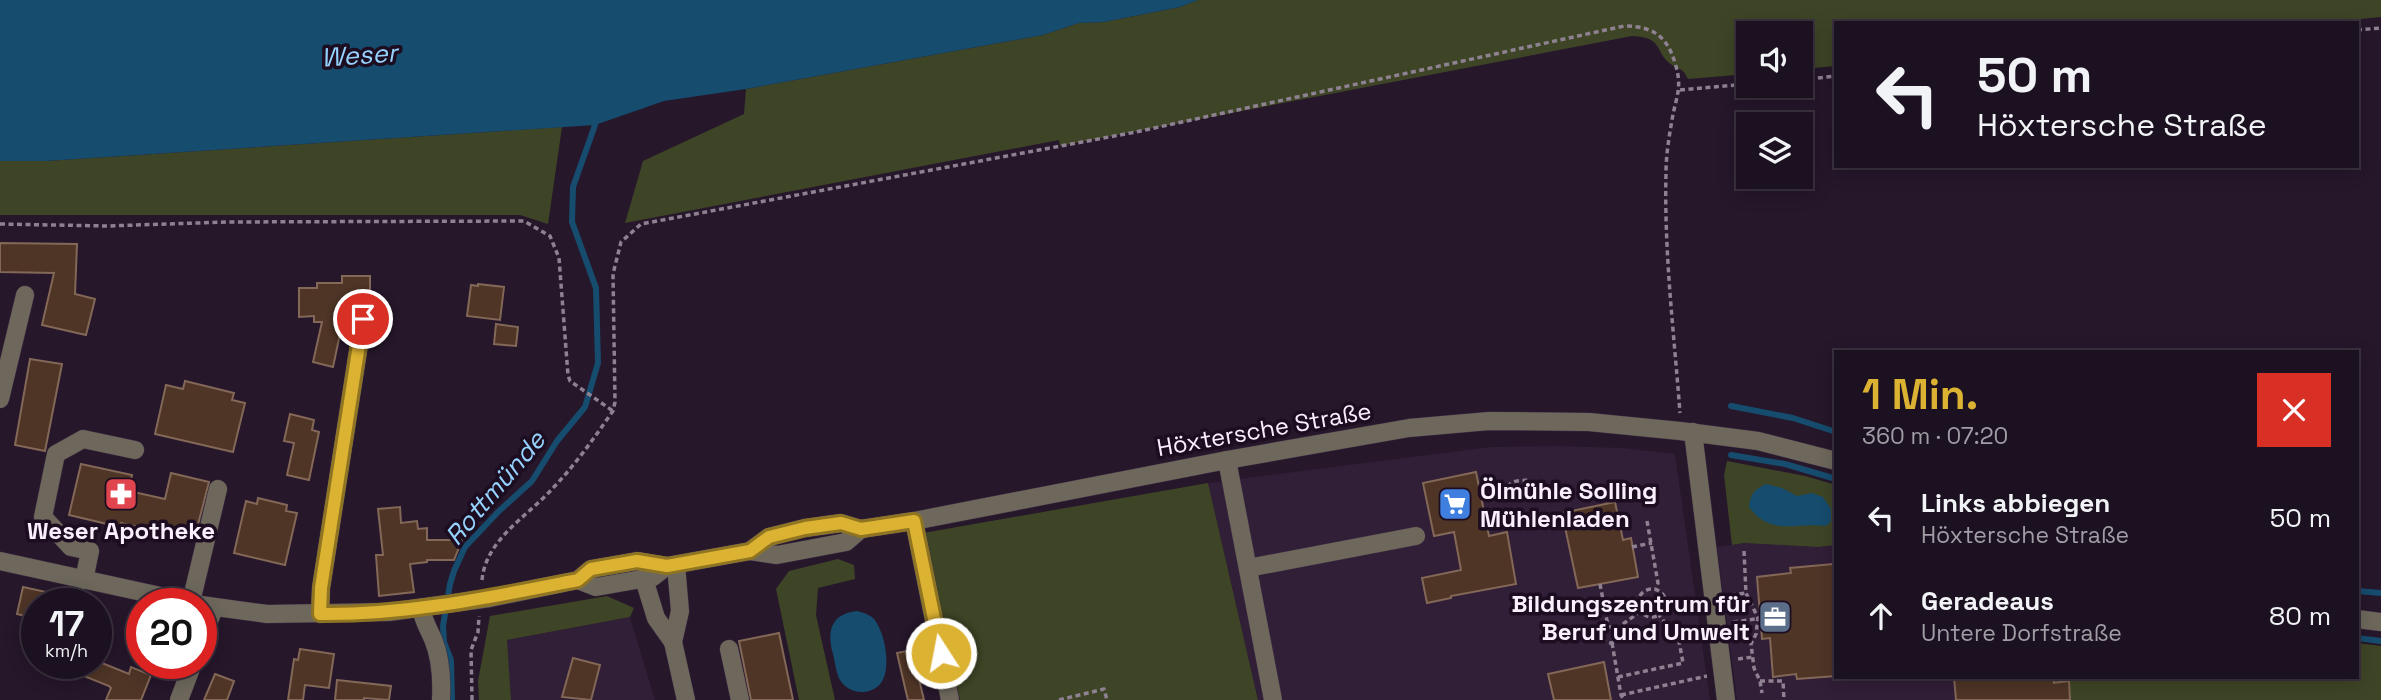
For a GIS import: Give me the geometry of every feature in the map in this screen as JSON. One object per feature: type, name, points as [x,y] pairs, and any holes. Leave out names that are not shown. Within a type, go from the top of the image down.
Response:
[{"type":"street","points":[[0,399],[25,295]]},
{"type":"street","points":[[320,614],[321,588],[363,319]]},
{"type":"street","name":"Höxtersche Straße","points":[[671,565],[750,551],[769,537],[805,528],[841,523],[861,529],[914,521],[1227,460],[1409,428],[1489,421],[1569,421],[1687,431],[1758,441],[1834,460]]},
{"type":"street","points":[[1687,431],[1726,700]]},
{"type":"street","points":[[84,580],[90,551],[71,547],[43,517],[56,454],[83,439],[135,450]]},
{"type":"street","points":[[1227,460],[1273,700]]},
{"type":"street","points":[[203,588],[218,489]]},
{"type":"street","points":[[914,521],[950,700]]},
{"type":"street","points":[[1248,568],[1416,536]]},
{"type":"street","points":[[0,561],[126,589]]},
{"type":"street","points":[[217,607],[267,614],[389,612],[475,601],[578,580],[591,569],[637,561],[671,565]]},
{"type":"street","points":[[578,580],[596,587],[653,577],[671,565]]},
{"type":"street","points":[[671,565],[680,611],[673,642]]},
{"type":"street","points":[[643,579],[656,618],[673,642],[686,700]]},
{"type":"street","points":[[428,607],[424,624],[438,655],[442,679],[441,700]]},
{"type":"street","points":[[2359,619],[2381,622]]},
{"type":"street","points":[[729,649],[740,700]]},
{"type":"street","points":[[179,700],[187,679]]},
{"type":"path","points":[[472,700],[471,650],[478,632],[475,601],[483,569],[497,542],[552,490],[576,463],[613,411],[613,274],[621,242],[641,224],[1136,132],[1624,26],[1643,26],[1655,31],[1668,46],[1675,62],[1681,90],[1672,118],[1666,170],[1666,247],[1687,431]]},
{"type":"path","points":[[2359,30],[2381,28]]},
{"type":"path","points":[[1813,79],[1834,76]]},
{"type":"path","points":[[1681,90],[1736,85]]},
{"type":"path","points":[[0,225],[524,221],[550,236],[559,258],[568,375],[574,385],[613,411]]},
{"type":"path","points":[[1505,495],[1511,481],[1530,480]]},
{"type":"path","points":[[1647,521],[1658,583],[1656,589]]},
{"type":"path","points":[[1632,547],[1652,544]]},
{"type":"path","points":[[1744,551],[1746,593],[1760,618],[1751,644],[1754,668],[1762,694]]},
{"type":"path","points":[[1600,584],[1608,627]]},
{"type":"path","points":[[1656,589],[1666,597],[1666,607],[1659,615],[1647,616],[1638,606],[1639,596],[1646,590],[1656,589]]},
{"type":"path","points":[[1612,643],[1604,641],[1601,636],[1604,628],[1616,629],[1641,611]]},
{"type":"path","points":[[1618,677],[1683,663],[1679,641],[1659,615]]},
{"type":"path","points":[[1717,624],[1760,618]]},
{"type":"path","points":[[1612,643],[1618,638],[1616,629]]},
{"type":"path","points":[[1612,643],[1623,698],[1723,674]]},
{"type":"path","points":[[1760,681],[1783,681],[1784,700]]},
{"type":"path","points":[[1059,700],[1104,690],[1107,700]]},
{"type":"shaded area","points":[[1491,447],[1624,448],[1675,454],[1710,700],[1258,700],[1208,483]]},
{"type":"shaded area","points":[[1744,543],[1818,547],[1834,545],[1834,679],[2053,679],[2054,683],[2069,681],[2070,700],[1737,700],[1717,547]]},
{"type":"shaded area","points":[[630,617],[655,700],[511,700],[506,640]]},
{"type":"green space","points":[[1198,0],[2381,0],[2381,17],[2340,21],[1834,21],[1834,66],[1813,68],[1813,21],[1736,21],[1736,75],[1688,79],[1683,71],[1666,60],[1655,43],[1643,37],[1632,36],[1060,146],[1059,140],[625,223],[643,161],[744,114],[746,89],[1043,35],[1079,23],[1104,22],[1180,7]]},
{"type":"green space","points":[[562,127],[548,224],[520,215],[0,215],[0,161],[46,161]]},
{"type":"green space","points":[[1727,461],[1834,484],[1834,545],[1732,545],[1724,475]]},
{"type":"green space","points":[[1208,483],[1258,700],[960,700],[923,533]]},
{"type":"green space","points":[[838,559],[854,565],[855,579],[818,588],[816,615],[835,700],[799,700],[776,589],[789,571]]},
{"type":"green space","points":[[607,596],[634,608],[630,617],[507,640],[511,700],[479,700],[478,681],[490,616]]},
{"type":"green space","points":[[2359,643],[2381,646],[2381,700],[2070,700],[2069,682],[2054,683],[2053,679],[2359,679]]},
{"type":"water","name":"Weser","points":[[0,0],[1198,0],[1180,7],[1104,22],[1079,23],[1043,35],[746,89],[664,101],[595,125],[46,161],[0,161]]},
{"type":"water","points":[[1766,484],[1797,496],[1812,493],[1823,497],[1831,509],[1831,521],[1826,526],[1784,526],[1766,522],[1749,507],[1754,492]]},
{"type":"water","points":[[857,611],[872,617],[877,623],[886,649],[884,677],[877,687],[866,692],[849,689],[840,680],[830,638],[836,620]]},
{"type":"building","points":[[0,243],[77,244],[75,294],[95,299],[86,335],[42,325],[54,273],[0,272]]},
{"type":"building","points":[[342,276],[370,276],[370,299],[344,299],[344,315],[333,367],[313,362],[322,322],[314,322],[314,316],[299,317],[299,288],[317,288],[317,283],[342,283]]},
{"type":"building","points":[[471,285],[504,287],[500,320],[467,316]]},
{"type":"building","points":[[496,324],[518,327],[516,346],[494,344]]},
{"type":"building","points":[[30,359],[62,364],[45,451],[15,445]]},
{"type":"building","points":[[185,381],[234,393],[232,400],[245,403],[233,452],[155,434],[166,385],[183,389]]},
{"type":"building","points":[[290,414],[314,420],[312,430],[319,432],[309,480],[287,475],[294,443],[284,441]]},
{"type":"building","points":[[81,464],[132,475],[129,491],[165,499],[171,473],[209,482],[194,540],[121,523],[120,527],[69,515]]},
{"type":"building","points":[[1476,472],[1489,536],[1507,532],[1516,584],[1427,603],[1422,578],[1461,570],[1454,532],[1434,536],[1423,483]]},
{"type":"building","points":[[258,498],[287,505],[286,511],[297,513],[285,565],[234,553],[246,501],[257,504]]},
{"type":"building","points":[[1615,502],[1623,540],[1631,538],[1638,577],[1578,588],[1562,513]]},
{"type":"building","points":[[400,507],[401,523],[417,521],[418,529],[427,528],[427,540],[462,540],[454,560],[427,560],[410,564],[414,592],[379,596],[376,555],[383,555],[378,509]]},
{"type":"building","points":[[1833,564],[1834,676],[1797,679],[1796,674],[1773,677],[1770,638],[1762,639],[1757,577],[1791,573],[1790,568]]},
{"type":"building","points":[[21,596],[21,615],[17,614]]},
{"type":"building","points":[[779,633],[793,700],[751,700],[739,641]]},
{"type":"building","points":[[300,649],[334,654],[329,688],[305,685],[303,700],[288,700],[294,659],[298,660]]},
{"type":"building","points":[[912,650],[924,700],[908,700],[906,692],[897,653]]},
{"type":"building","points":[[573,658],[600,665],[591,700],[562,697]]},
{"type":"building","points":[[1604,662],[1611,700],[1554,700],[1548,674]]},
{"type":"building","points":[[112,667],[126,673],[126,679],[149,679],[141,700],[106,700],[111,688],[92,679],[112,679]]},
{"type":"building","points":[[217,675],[234,681],[227,700],[204,700]]},
{"type":"building","points":[[1954,679],[2053,679],[2054,683],[2069,681],[2070,700],[1956,700]]},
{"type":"building","points":[[337,680],[391,686],[389,700],[335,700]]},
{"type":"waterway","name":"Rottmünde","points":[[452,700],[451,660],[444,642],[443,626],[454,571],[465,547],[532,481],[557,441],[585,407],[598,363],[596,288],[572,222],[573,187],[595,125],[593,118]]},
{"type":"waterway","points":[[1731,406],[1793,418],[1834,431]]},
{"type":"waterway","points":[[1731,455],[1785,464],[1834,478]]},
{"type":"waterway","points":[[2359,591],[2381,593]]},
{"type":"waterway","points":[[2359,638],[2381,641]]},
{"type":"place","name":"Weser Apotheke","points":[[121,494]]},
{"type":"place","name":"Ölmühle Solling Mühlenladen","points":[[1455,504]]},
{"type":"place","name":"Bildungszentrum für Beruf und Umwelt","points":[[1775,617]]},
{"type":"route","points":[[363,319],[321,588],[320,614],[389,612],[469,602],[578,580],[591,569],[637,561],[667,566],[750,551],[769,537],[805,528],[841,523],[861,529],[914,521],[941,653]]}]
